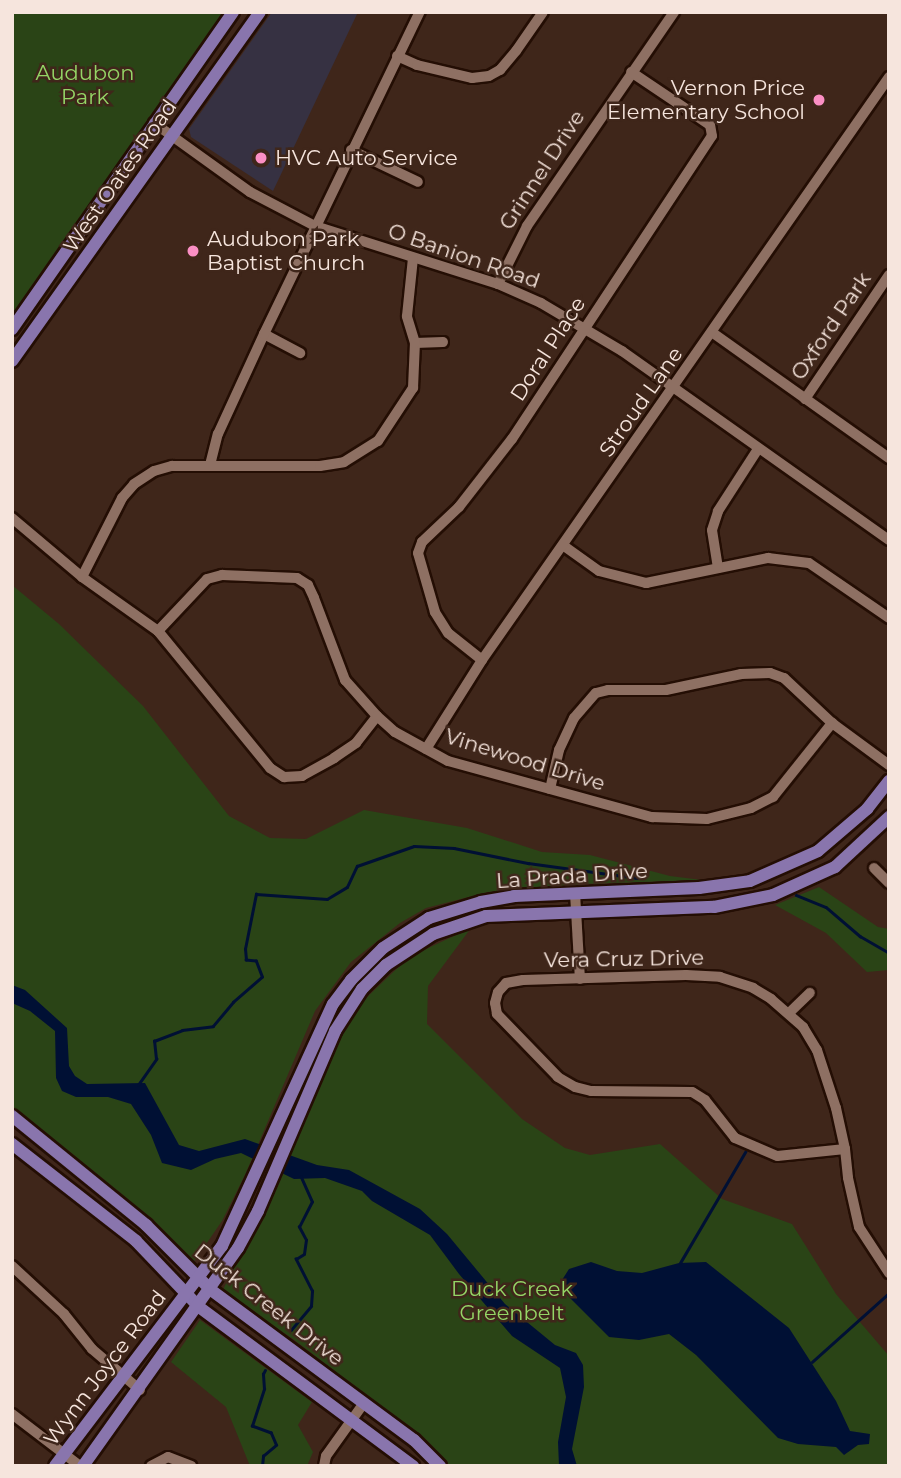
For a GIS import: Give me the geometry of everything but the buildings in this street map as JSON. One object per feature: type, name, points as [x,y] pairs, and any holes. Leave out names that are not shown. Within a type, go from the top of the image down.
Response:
[{"type":"main road","name":"West Oates Road","points":[[12,329],[233,12]]},
{"type":"main road","name":"West Oates Road","points":[[12,361],[260,12]]},
{"type":"main road","name":"La Prada Drive","points":[[186,1295],[222,1246],[320,1031],[351,980],[383,948],[406,930],[429,918],[481,901],[575,893],[699,888],[750,881],[818,851],[867,809],[889,781]]},
{"type":"main road","name":"La Prada Drive","points":[[199,1307],[258,1211],[335,1031],[362,989],[407,949],[462,922],[509,913],[713,907],[773,895],[835,867],[889,817]]},
{"type":"main road","name":"Duck Creek Drive","points":[[12,1116],[146,1225],[211,1290],[414,1440],[440,1466]]},
{"type":"main road","name":"Duck Creek Drive","points":[[12,1144],[136,1241],[199,1307],[413,1466]]},
{"type":"main road","name":"Wynn Joyce Road","points":[[55,1466],[186,1295]]},
{"type":"main road","name":"Wynn Joyce Road","points":[[81,1466],[199,1307]]},
{"type":"street","points":[[210,465],[218,434],[264,334],[420,12]]},
{"type":"street","points":[[397,56],[416,65],[472,78],[489,76],[500,70],[543,12]]},
{"type":"street","name":"Grinnel Drive","points":[[498,284],[527,226],[674,12]]},
{"type":"street","name":"Doral Place","points":[[482,660],[448,633],[435,612],[418,553],[422,542],[459,507],[512,439],[712,136],[710,125],[631,72]]},
{"type":"street","name":"Stroud Lane","points":[[426,749],[482,660],[713,333],[889,77]]},
{"type":"street","name":"O Banion Road","points":[[154,123],[250,192],[315,226],[498,284],[541,303],[622,351],[889,540]]},
{"type":"street","points":[[351,150],[418,182]]},
{"type":"street","points":[[82,577],[115,510],[134,484],[154,471],[172,466],[320,466],[344,462],[365,452],[378,440],[412,388],[415,343],[407,316],[413,258]]},
{"type":"street","name":"Oxford Park","points":[[805,399],[889,275]]},
{"type":"street","points":[[713,333],[889,458]]},
{"type":"street","points":[[264,334],[300,354]]},
{"type":"street","points":[[415,343],[443,342]]},
{"type":"street","points":[[718,568],[712,530],[718,511],[758,449]]},
{"type":"street","points":[[12,518],[82,577],[158,631],[270,768],[284,778],[302,776],[334,758],[356,743],[377,716]]},
{"type":"street","points":[[564,546],[599,571],[646,583],[768,558],[809,563],[889,618]]},
{"type":"street","name":"Vinewood Drive","points":[[158,631],[207,579],[222,575],[297,578],[308,584],[345,680],[395,732],[448,761],[652,817],[681,820],[732,814],[773,797],[832,723]]},
{"type":"street","points":[[550,789],[559,750],[574,718],[596,693],[608,690],[666,690],[741,674],[771,673],[796,687],[832,723],[889,765]]},
{"type":"street","points":[[874,867],[889,883]]},
{"type":"street","points":[[575,893],[580,979]]},
{"type":"street","name":"Vera Cruz Drive","points":[[845,1149],[777,1156],[736,1138],[705,1100],[692,1092],[598,1091],[575,1087],[558,1077],[497,1014],[495,1003],[499,992],[506,983],[687,975],[720,977],[753,988],[789,1013],[803,1027],[817,1050],[827,1075],[845,1149],[859,1227],[889,1273]]},
{"type":"street","points":[[789,1013],[810,992]]},
{"type":"street","points":[[12,1266],[46,1296],[92,1349],[140,1390]]},
{"type":"street","points":[[324,1466],[326,1456],[364,1403]]},
{"type":"street","points":[[12,1414],[81,1466]]},
{"type":"street","points":[[151,1466],[160,1459],[177,1458],[191,1466]]},
{"type":"shaded area","points":[[272,12],[358,12],[273,191],[191,137],[189,129]]},
{"type":"green space","name":"Audubon Park","points":[[12,12],[228,12],[12,320]]},
{"type":"green space","points":[[12,585],[59,624],[143,706],[229,816],[270,838],[306,839],[364,810],[467,828],[542,852],[590,855],[670,876],[702,880],[582,884],[488,892],[426,908],[400,923],[351,962],[315,1011],[245,1175],[222,1221],[193,1263],[139,1211],[12,1112]]},
{"type":"green space","points":[[819,887],[878,927],[889,929],[889,970],[867,972],[826,933],[775,905]]},
{"type":"green space","name":"Duck Creek Greenbelt","points":[[471,928],[428,986],[427,1024],[522,1119],[565,1148],[590,1155],[660,1144],[722,1199],[792,1224],[836,1294],[889,1356],[889,1466],[446,1466],[408,1427],[293,1339],[222,1292],[347,1025],[364,1000],[409,957]]},
{"type":"green space","points":[[200,1320],[312,1402],[298,1425],[313,1452],[307,1466],[250,1466],[226,1407],[171,1362]]},
{"type":"water","points":[[12,985],[25,990],[67,1028],[69,1066],[75,1076],[87,1084],[145,1083],[179,1145],[199,1151],[245,1139],[317,1165],[349,1170],[420,1209],[447,1234],[505,1304],[555,1345],[576,1353],[583,1365],[584,1387],[572,1449],[577,1466],[559,1466],[558,1442],[566,1397],[560,1368],[512,1336],[430,1235],[372,1201],[362,1191],[325,1178],[294,1179],[241,1153],[215,1159],[191,1170],[162,1163],[151,1135],[131,1104],[108,1097],[76,1097],[62,1091],[56,1078],[55,1031],[30,1011],[12,1003]]},
{"type":"water","points":[[591,1262],[617,1271],[642,1273],[679,1263],[706,1262],[789,1328],[836,1401],[850,1431],[870,1434],[869,1444],[858,1445],[844,1455],[836,1447],[798,1444],[778,1438],[696,1355],[669,1334],[639,1340],[609,1337],[563,1291],[562,1280],[569,1269]]},
{"type":"waterway","points":[[138,1085],[156,1059],[154,1041],[182,1030],[213,1026],[233,1002],[262,977],[256,961],[246,960],[245,949],[256,894],[327,899],[347,887],[357,866],[414,846],[454,848],[528,863],[637,878]]},
{"type":"waterway","points":[[796,895],[826,907],[860,936],[889,953]]},
{"type":"waterway","points":[[680,1263],[745,1152]]},
{"type":"waterway","points":[[291,1330],[311,1306],[312,1291],[296,1259],[304,1254],[306,1240],[299,1227],[312,1202],[301,1177]]},
{"type":"waterway","points":[[812,1362],[889,1293]]},
{"type":"waterway","points":[[262,1466],[263,1456],[276,1445],[271,1433],[252,1426],[264,1389],[265,1370]]},
{"type":"place","name":"Vernon Price Elementary School","points":[[819,100]]},
{"type":"place","name":"HVC Auto Service","points":[[261,158]]},
{"type":"place","name":"Audubon Park Baptist Church","points":[[193,251]]}]
